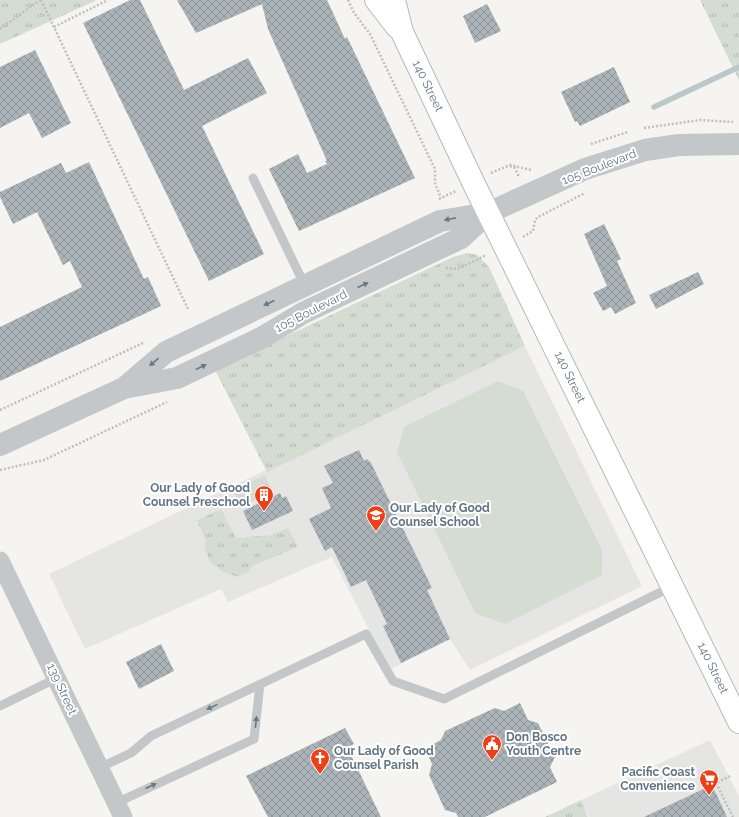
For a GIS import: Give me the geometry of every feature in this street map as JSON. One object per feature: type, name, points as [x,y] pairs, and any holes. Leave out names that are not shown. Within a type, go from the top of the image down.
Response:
[{"type":"main road","name":"140 Street","points":[[376,0],[402,32]]},
{"type":"main road","name":"140 Street","points":[[394,0],[402,32],[488,213],[739,722]]},
{"type":"street","name":"105 Boulevard","points":[[124,388],[166,352],[440,221],[488,213],[586,169],[645,150],[679,145],[739,144]]},
{"type":"street","name":"105 Boulevard","points":[[0,445],[124,388],[177,378],[263,337],[303,313],[462,238],[488,213]]},
{"type":"street","name":"139 Street","points":[[0,561],[119,810]]},
{"type":"lane","points":[[253,178],[305,286]]},
{"type":"lane","points":[[99,768],[131,753],[152,736],[366,634],[393,680],[444,699],[673,586]]},
{"type":"lane","points":[[0,706],[57,678]]},
{"type":"lane","points":[[119,810],[254,739],[260,684]]},
{"type":"path","points":[[0,29],[40,0],[188,309]]},
{"type":"path","points":[[54,27],[108,0]]},
{"type":"path","points":[[348,0],[354,13],[370,34],[435,169],[435,183],[441,198]]},
{"type":"path","points":[[510,165],[515,168],[521,182]]},
{"type":"path","points":[[527,235],[533,231],[535,220],[538,217],[587,192]]},
{"type":"path","points":[[730,776],[716,784],[733,817]]},
{"type":"shaded area","name":"Our Lady of Good Counsel School","points":[[525,346],[642,586],[470,670],[450,639],[389,670],[332,557],[228,602],[221,589],[85,649],[49,574]]},
{"type":"shaded area","points":[[710,740],[739,796],[739,817],[589,817],[581,800]]},
{"type":"green space","points":[[0,0],[97,0],[0,44]]},
{"type":"green space","points":[[700,0],[739,0],[739,80]]},
{"type":"green space","points":[[467,253],[477,255],[489,267],[525,346],[267,472],[215,370],[453,257]]},
{"type":"green space","points":[[498,381],[523,391],[602,550],[602,575],[505,624],[475,613],[397,452],[404,427]]},
{"type":"green space","points":[[265,475],[272,492],[242,506],[233,490]]},
{"type":"green space","points":[[221,509],[236,538],[271,535],[288,528],[298,547],[250,567],[250,571],[238,577],[223,572],[210,562],[204,547],[206,541],[197,520]]},
{"type":"green space","points":[[581,800],[588,817],[545,817]]},
{"type":"building","points":[[130,0],[140,0],[184,90],[248,58],[267,93],[202,126],[264,254],[209,281],[83,23]]},
{"type":"building","points":[[177,0],[327,0],[345,39],[347,37],[415,178],[299,231],[269,169],[298,154],[307,173],[327,164],[325,161],[327,161],[268,29],[262,4],[196,33]]},
{"type":"building","points":[[487,4],[501,31],[475,43],[463,16]]},
{"type":"building","points":[[35,50],[71,123],[42,138],[29,113],[0,128],[0,67]]},
{"type":"building","points":[[614,67],[630,102],[580,126],[577,121],[575,122],[561,92]]},
{"type":"building","points":[[89,162],[144,279],[148,277],[161,306],[0,381],[0,327],[82,287],[70,261],[63,265],[37,212],[13,224],[0,197],[0,192],[61,163],[66,173]]},
{"type":"building","points":[[604,224],[621,259],[617,261],[636,303],[615,314],[611,307],[603,311],[593,293],[607,286],[584,234]]},
{"type":"building","points":[[698,272],[704,284],[656,309],[649,295]]},
{"type":"building","points":[[359,450],[364,461],[367,459],[371,463],[432,588],[427,590],[450,639],[401,663],[383,626],[387,624],[366,580],[351,587],[332,547],[325,551],[309,519],[331,508],[322,488],[333,483],[324,466]]},
{"type":"building","name":"Our Lady of Good Counsel Preschool","points":[[280,493],[282,498],[286,496],[293,511],[252,530],[243,511]]},
{"type":"building","points":[[161,644],[174,671],[139,689],[126,662]]},
{"type":"building","name":"Don Bosco Youth Centre","points":[[520,703],[528,720],[538,723],[555,757],[550,767],[557,782],[485,817],[458,817],[456,813],[445,810],[429,775],[432,764],[425,748],[441,740],[445,731],[495,708],[504,711]]},
{"type":"building","name":"Our Lady of Good Counsel Parish","points":[[345,728],[354,744],[347,747],[381,817],[268,817],[246,776]]},
{"type":"building","points":[[712,785],[727,817],[644,817]]},
{"type":"waterway","points":[[654,107],[739,67]]},
{"type":"place","name":"Our Lady of Good Counsel Preschool","points":[[264,512]]},
{"type":"place","name":"Our Lady of Good Counsel School","points":[[376,532]]},
{"type":"place","name":"Don Bosco Youth Centre","points":[[492,761]]},
{"type":"place","name":"Our Lady of Good Counsel Parish","points":[[320,775]]},
{"type":"place","name":"Pacific Coast Convenience","points":[[709,796]]}]
